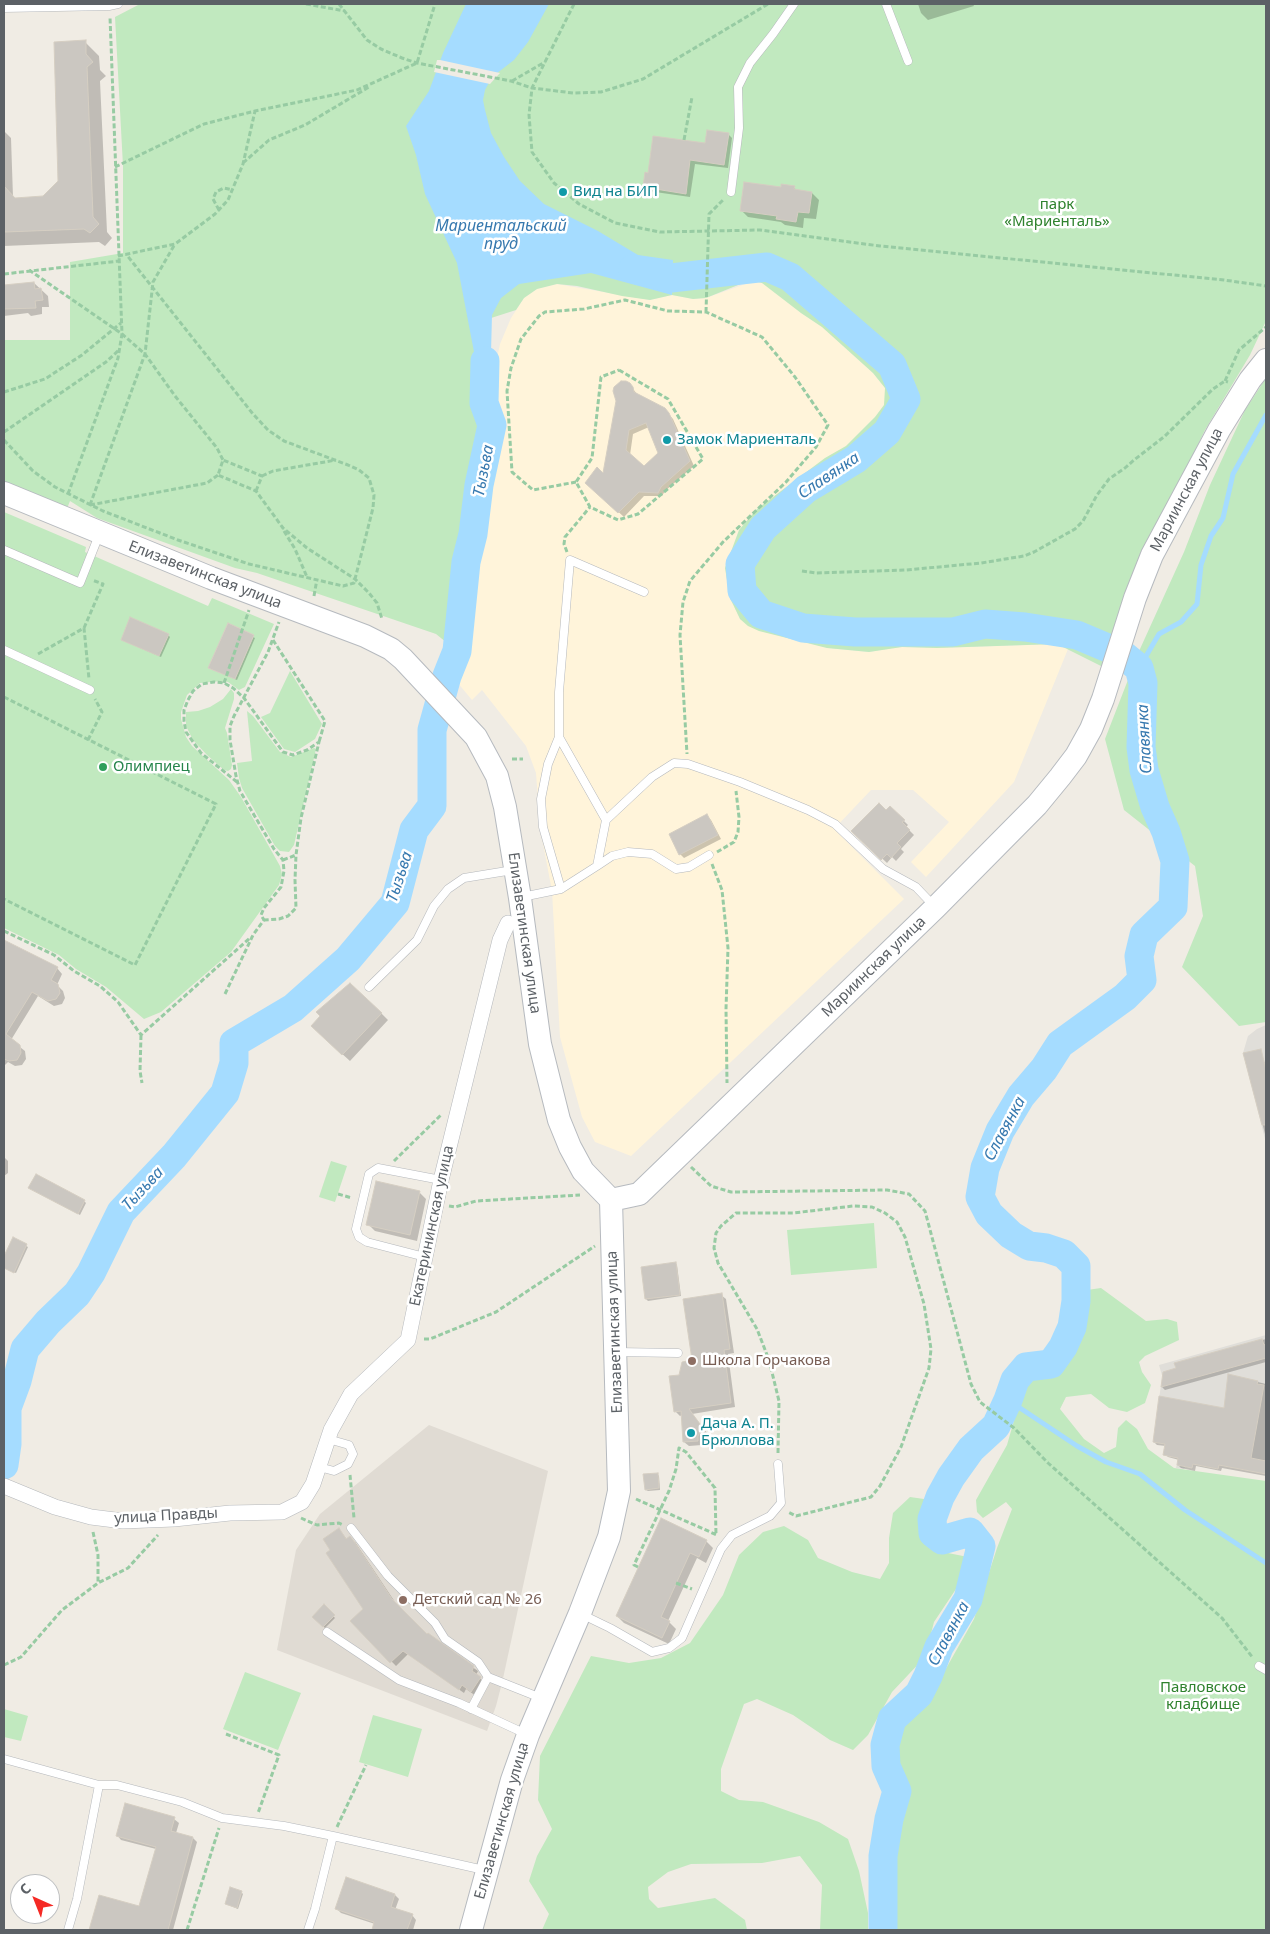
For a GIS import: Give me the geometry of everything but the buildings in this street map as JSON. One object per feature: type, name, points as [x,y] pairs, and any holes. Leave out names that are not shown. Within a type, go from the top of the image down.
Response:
[{"type":"street","name":"Мариинская улица","points":[[606,1196],[639,1194],[936,908],[1037,805],[1060,777],[1084,743],[1103,699],[1135,598],[1152,555],[1219,430],[1250,380],[1266,360]]},
{"type":"street","name":"Елизаветинская улица","points":[[4,493],[211,578],[365,636],[391,650],[403,659],[476,737],[497,776],[505,807],[520,898],[540,1044],[559,1120],[570,1148],[583,1171],[606,1196],[615,1352],[619,1492],[609,1537],[580,1613],[528,1735],[512,1780],[471,1930]]},
{"type":"street","name":"Екатерининская улица","points":[[408,1340],[441,1180],[500,940],[508,922]]},
{"type":"street","points":[[297,1504],[313,1484],[331,1430],[351,1394],[408,1340]]},
{"type":"street","name":"улица Правды","points":[[4,1486],[55,1507],[91,1517],[123,1521],[174,1519],[230,1513],[282,1512],[297,1504]]},
{"type":"lane","points":[[4,8],[109,6],[118,4]]},
{"type":"lane","points":[[731,192],[739,128],[738,88],[750,63],[794,4]]},
{"type":"lane","points":[[886,4],[908,61]]},
{"type":"lane","points":[[4,550],[80,582],[100,534]]},
{"type":"lane","points":[[560,889],[544,827],[541,799],[548,764],[559,737],[559,692],[570,560],[644,592]]},
{"type":"lane","points":[[4,650],[90,690]]},
{"type":"lane","points":[[559,737],[606,820]]},
{"type":"lane","points":[[597,866],[606,820],[652,777],[674,763],[688,764],[808,810],[835,824],[883,869],[916,887],[936,908]]},
{"type":"lane","points":[[520,898],[560,889],[612,856],[628,852],[652,854],[676,869],[689,867],[709,855]]},
{"type":"lane","points":[[369,987],[416,940],[434,906],[448,889],[464,878],[515,870]]},
{"type":"lane","points":[[425,1257],[366,1242],[359,1237],[356,1229],[369,1174],[378,1168],[387,1168],[441,1180]]},
{"type":"lane","points":[[615,1352],[678,1354]]},
{"type":"lane","points":[[319,1467],[334,1471],[348,1464],[353,1454],[349,1445],[328,1439]]},
{"type":"lane","points":[[580,1613],[652,1652],[669,1648],[682,1638],[721,1549],[732,1535],[770,1516],[781,1503],[778,1464]]},
{"type":"lane","points":[[352,1530],[388,1576],[435,1623],[446,1639],[478,1662],[488,1678],[543,1698]]},
{"type":"lane","points":[[328,1632],[399,1680],[471,1709],[528,1735]]},
{"type":"lane","points":[[471,1709],[488,1678]]},
{"type":"lane","points":[[4,1759],[99,1785],[117,1785],[182,1802],[222,1818],[284,1826],[487,1871]]},
{"type":"lane","points":[[68,1930],[77,1899],[99,1785]]},
{"type":"lane","points":[[308,1930],[333,1836]]},
{"type":"path","points":[[306,4],[345,12]]},
{"type":"path","points":[[339,4],[367,40],[392,54],[417,63],[511,81],[532,88],[573,93],[601,92],[643,79],[768,4]]},
{"type":"path","points":[[115,167],[204,124],[348,92],[381,80],[417,63],[435,4]]},
{"type":"path","points":[[574,4],[532,88],[529,115],[532,152],[554,183],[579,204],[615,223],[660,232],[760,230],[880,246],[1224,280],[1266,286]]},
{"type":"path","points":[[68,494],[119,350],[122,334],[109,6]]},
{"type":"path","points":[[511,81],[546,62]]},
{"type":"path","points":[[242,164],[269,140],[320,118],[381,80]]},
{"type":"path","points":[[684,140],[692,97]]},
{"type":"path","points":[[90,505],[145,354],[152,289],[161,268],[175,244],[219,210],[228,200],[242,164],[256,111]]},
{"type":"path","points":[[219,210],[213,199],[216,192],[224,188],[233,190]]},
{"type":"path","points":[[706,312],[709,214],[731,192]]},
{"type":"path","points":[[118,256],[175,244]]},
{"type":"path","points":[[4,440],[33,472],[68,494],[90,505],[249,564],[343,586],[351,585],[355,579],[370,522],[374,495],[372,484],[364,473],[338,460],[284,441],[268,430],[152,289],[126,254]]},
{"type":"path","points":[[4,274],[119,261]]},
{"type":"path","points":[[29,270],[122,334],[145,354],[175,396],[217,448],[223,460],[262,476]]},
{"type":"path","points":[[576,482],[590,507],[618,520],[638,514],[703,459],[668,399],[619,370],[602,377],[592,458],[576,482],[533,490],[512,472],[507,391],[511,368],[521,339],[538,316],[545,312],[584,309],[625,300],[668,311],[706,312],[762,338],[795,377],[828,425],[816,447],[786,482],[723,542],[690,581],[683,602],[680,636],[688,764]]},
{"type":"path","points":[[4,392],[45,379],[82,355],[122,323]]},
{"type":"path","points":[[802,570],[816,573],[906,570],[981,563],[1024,556],[1034,552],[1075,529],[1083,521],[1097,495],[1109,480],[1165,436],[1205,396],[1225,381],[1239,350],[1266,327]]},
{"type":"path","points":[[4,432],[106,362],[119,350]]},
{"type":"path","points":[[1225,381],[1232,384],[1250,380]]},
{"type":"path","points":[[90,505],[206,483],[218,475],[223,460]]},
{"type":"path","points":[[256,491],[262,476],[273,471],[338,460]]},
{"type":"path","points":[[218,475],[256,491],[295,549],[308,577]]},
{"type":"path","points":[[565,537],[590,507]]},
{"type":"path","points":[[282,528],[307,548],[355,579],[377,603],[382,619]]},
{"type":"path","points":[[83,576],[103,584],[84,628],[90,690],[102,712],[88,740]]},
{"type":"path","points":[[314,596],[317,579]]},
{"type":"path","points":[[224,683],[249,609]]},
{"type":"path","points":[[264,920],[261,915],[264,908],[281,887],[284,871],[283,860],[274,849],[240,790],[232,755],[230,726],[268,652],[279,621]]},
{"type":"path","points":[[27,660],[84,628]]},
{"type":"path","points":[[141,1035],[253,934],[264,920],[288,916],[296,908],[294,880],[301,818],[325,721],[273,640]]},
{"type":"path","points":[[237,782],[201,753],[186,732],[184,721],[186,705],[193,691],[202,684],[224,683],[233,688],[244,698],[284,752],[293,755],[307,750],[320,742]]},
{"type":"path","points":[[4,697],[216,804],[135,965],[4,899]]},
{"type":"path","points":[[512,759],[523,759]]},
{"type":"path","points":[[727,1109],[726,1009],[728,948],[722,890],[709,855],[726,848],[734,842],[738,832],[739,817],[736,781]]},
{"type":"path","points":[[283,860],[296,855]]},
{"type":"path","points":[[4,930],[54,955],[74,971],[100,986],[118,1002],[141,1035],[140,1071],[142,1083]]},
{"type":"path","points":[[226,994],[253,934]]},
{"type":"path","points":[[387,1168],[462,1094]]},
{"type":"path","points":[[679,1155],[711,1186],[731,1192],[887,1190],[909,1194],[925,1211],[971,1384],[980,1402],[1014,1428],[1048,1463],[1222,1618],[1263,1668]]},
{"type":"path","points":[[436,1204],[455,1207],[476,1201],[586,1195],[606,1196]]},
{"type":"path","points":[[778,1464],[778,1401],[769,1360],[758,1329],[718,1263],[714,1248],[716,1233],[736,1213],[792,1213],[853,1206],[872,1207],[898,1222],[905,1237],[925,1313],[931,1349],[929,1368],[901,1448],[880,1486],[871,1497],[796,1516],[787,1512],[781,1503]]},
{"type":"path","points":[[408,1340],[430,1339],[496,1312],[597,1244],[598,1254]]},
{"type":"path","points":[[638,1567],[634,1565],[669,1491],[676,1469],[679,1448],[686,1452],[716,1488],[716,1535]]},
{"type":"path","points":[[297,1504],[301,1518],[314,1524],[339,1523],[352,1530],[354,1515],[348,1464]]},
{"type":"path","points":[[619,1492],[728,1540]]},
{"type":"path","points":[[91,1517],[98,1555],[98,1583]]},
{"type":"path","points":[[4,1665],[21,1657],[62,1610],[98,1583],[128,1568],[174,1519]]},
{"type":"path","points":[[676,1583],[701,1594]]},
{"type":"path","points":[[226,1734],[279,1755],[254,1823]]},
{"type":"path","points":[[333,1836],[366,1765]]},
{"type":"path","points":[[187,1930],[222,1818]]},
{"type":"shaded area","points":[[754,281],[770,288],[822,327],[873,373],[885,388],[886,395],[884,405],[875,417],[846,446],[825,458],[757,509],[739,530],[725,568],[730,598],[740,619],[759,631],[827,648],[869,652],[902,647],[937,648],[1057,644],[1068,649],[1014,782],[926,877],[911,862],[949,822],[913,790],[871,790],[834,829],[904,899],[631,1156],[595,1142],[582,1117],[560,1037],[552,891],[540,828],[536,773],[526,746],[482,690],[472,700],[457,682],[467,627],[465,599],[469,571],[484,515],[487,491],[499,445],[499,423],[492,412],[488,400],[500,344],[511,318],[524,298],[537,289],[557,284],[650,300],[672,295],[693,299],[706,298]]},
{"type":"shaded area","points":[[1266,1025],[1266,1143],[1243,1053],[1248,1036]]},
{"type":"shaded area","points":[[1266,1335],[1266,1474],[1219,1465],[1218,1469],[1194,1464],[1192,1468],[1176,1468],[1178,1458],[1165,1444],[1153,1442],[1161,1385],[1165,1386],[1159,1365]]},
{"type":"shaded area","name":"Детский сад № 26","points":[[429,1425],[548,1471],[502,1683],[487,1731],[277,1650],[296,1550],[320,1514]]},
{"type":"green space","name":"парк «Мариенталь»","points":[[140,4],[1266,4],[1266,321],[1250,355],[1205,430],[1147,550],[1103,667],[1057,644],[937,648],[902,647],[869,652],[827,648],[759,631],[748,626],[740,619],[730,598],[725,568],[739,530],[757,509],[825,458],[846,446],[875,417],[884,405],[885,388],[873,373],[822,327],[762,283],[754,281],[743,283],[706,298],[693,299],[672,295],[650,300],[557,284],[537,289],[524,298],[516,310],[488,319],[484,403],[492,425],[479,485],[473,534],[466,562],[457,651],[436,634],[257,573],[235,568],[97,518],[70,501],[68,506],[64,507],[4,482],[4,340],[70,340],[70,262],[123,253],[123,166],[115,17]]},
{"type":"green space","points":[[1266,378],[1266,1022],[1239,1026],[1182,967],[1203,916],[1195,866],[1124,810],[1105,739],[1140,649],[1184,552],[1210,485],[1245,410]]},
{"type":"green space","name":"Олимпиец","points":[[4,512],[86,547],[85,552],[208,606],[212,598],[274,624],[245,687],[239,690],[228,682],[222,681],[200,683],[187,695],[181,712],[181,719],[186,737],[192,746],[229,780],[241,797],[280,866],[282,874],[279,885],[231,952],[161,1012],[144,1019],[106,987],[76,969],[59,955],[4,928]],"holes":[[[228,623],[254,635],[235,679],[208,668]]]},
{"type":"green space","points":[[290,671],[322,724],[315,739],[295,752],[284,749],[261,717],[270,713]]},
{"type":"green space","points":[[231,689],[234,693],[234,699],[225,728],[232,765],[228,771],[224,770],[207,755],[193,740],[186,726],[186,712],[210,707],[223,699]]},
{"type":"green space","points":[[247,711],[253,716],[280,752],[291,757],[314,748],[316,749],[294,845],[289,852],[280,851],[275,846],[242,788],[239,778],[237,763],[252,761]]},
{"type":"green space","points":[[331,1161],[347,1166],[335,1202],[319,1197]]},
{"type":"green space","points":[[874,1223],[877,1268],[791,1275],[787,1230]]},
{"type":"green space","name":"Павловское кладбище","points":[[1101,1288],[1146,1321],[1167,1319],[1177,1322],[1179,1340],[1145,1356],[1139,1362],[1142,1372],[1151,1385],[1145,1403],[1127,1412],[1109,1408],[1091,1394],[1066,1397],[1060,1409],[1084,1439],[1104,1453],[1116,1447],[1118,1428],[1126,1420],[1137,1429],[1148,1449],[1174,1468],[1266,1481],[1266,1930],[889,1930],[893,1857],[904,1795],[893,1748],[901,1718],[935,1688],[974,1619],[1012,1509],[1006,1502],[983,1518],[977,1512],[976,1500],[1007,1445],[1025,1382],[1052,1369],[1077,1337],[1087,1290]]},
{"type":"green space","points":[[910,1497],[931,1500],[927,1535],[933,1550],[968,1557],[960,1583],[934,1622],[925,1657],[892,1692],[868,1735],[853,1750],[830,1740],[793,1715],[757,1699],[744,1704],[721,1769],[721,1791],[739,1800],[763,1802],[819,1822],[848,1839],[859,1871],[868,1913],[868,1930],[820,1930],[822,1885],[800,1856],[762,1863],[691,1864],[668,1872],[648,1887],[649,1899],[658,1908],[715,1898],[745,1920],[747,1930],[542,1930],[549,1914],[529,1881],[537,1856],[552,1829],[538,1800],[540,1756],[591,1656],[629,1663],[661,1658],[690,1643],[723,1595],[739,1555],[763,1532],[784,1526],[808,1540],[818,1558],[852,1572],[880,1579],[889,1563],[889,1538],[893,1513]]},
{"type":"green space","points":[[245,1672],[301,1693],[278,1750],[223,1729]]},
{"type":"green space","points":[[4,1709],[28,1716],[21,1741],[4,1737]]},
{"type":"green space","points":[[373,1715],[422,1729],[408,1777],[359,1762]]},
{"type":"water","name":"Мариентальский пруд","points":[[466,4],[549,4],[528,42],[514,60],[492,77],[485,90],[483,100],[491,133],[520,181],[544,204],[598,231],[638,255],[673,260],[672,295],[591,273],[519,284],[501,298],[492,315],[491,353],[487,384],[488,400],[478,398],[474,352],[457,263],[425,194],[416,155],[406,126],[429,91],[443,53]]},
{"type":"pier","points":[[437,60],[500,73],[490,84],[434,72]]},
{"type":"waterway","name":"Славянка","points":[[633,269],[671,278],[767,267],[790,277],[892,365],[906,399],[887,432],[856,459],[806,489],[763,528],[740,564],[742,591],[761,614],[803,628],[855,632],[953,632],[985,624],[1025,627],[1077,635],[1122,654],[1139,668],[1143,683],[1141,747],[1144,770],[1155,807],[1166,832],[1175,861],[1173,907],[1144,935],[1139,956],[1142,980],[1125,997],[1060,1044],[1044,1069],[1021,1096],[1000,1131],[985,1168],[980,1197],[989,1214],[1011,1235],[1029,1246],[1046,1248],[1064,1254],[1076,1266],[1076,1301],[1072,1327],[1063,1347],[1051,1364],[1026,1367],[1015,1380],[996,1426],[971,1449],[951,1477],[940,1497],[932,1519],[933,1533],[942,1540],[970,1532],[981,1546],[968,1599],[939,1647],[919,1694],[892,1719],[885,1745],[886,1766],[897,1791],[889,1819],[883,1856],[883,1930]]},
{"type":"waterway","name":"Тызьва","points":[[4,1465],[7,1444],[7,1408],[17,1381],[25,1349],[48,1322],[77,1294],[91,1273],[121,1212],[174,1156],[225,1093],[234,1063],[234,1043],[293,1008],[348,959],[395,903],[414,830],[432,806],[432,730],[447,676],[457,651],[466,562],[473,534],[479,485],[492,425],[484,403],[485,361]]},
{"type":"waterway","points":[[1139,668],[1159,634],[1181,622],[1197,604],[1201,565],[1211,536],[1223,518],[1233,474],[1266,415]]},
{"type":"waterway","points":[[1008,1400],[1077,1446],[1106,1462],[1140,1474],[1185,1510],[1266,1563]]},
{"type":"place","name":"Вид на БИП","points":[[563,192]]},
{"type":"place","name":"Замок Мариенталь","points":[[667,440]]},
{"type":"place","name":"Олимпиец","points":[[103,767]]},
{"type":"place","name":"Школа Горчакова","points":[[692,1361]]},
{"type":"place","name":"Дача А. П. Брюллова","points":[[691,1433]]},
{"type":"place","name":"Детский сад № 26","points":[[403,1600]]}]
